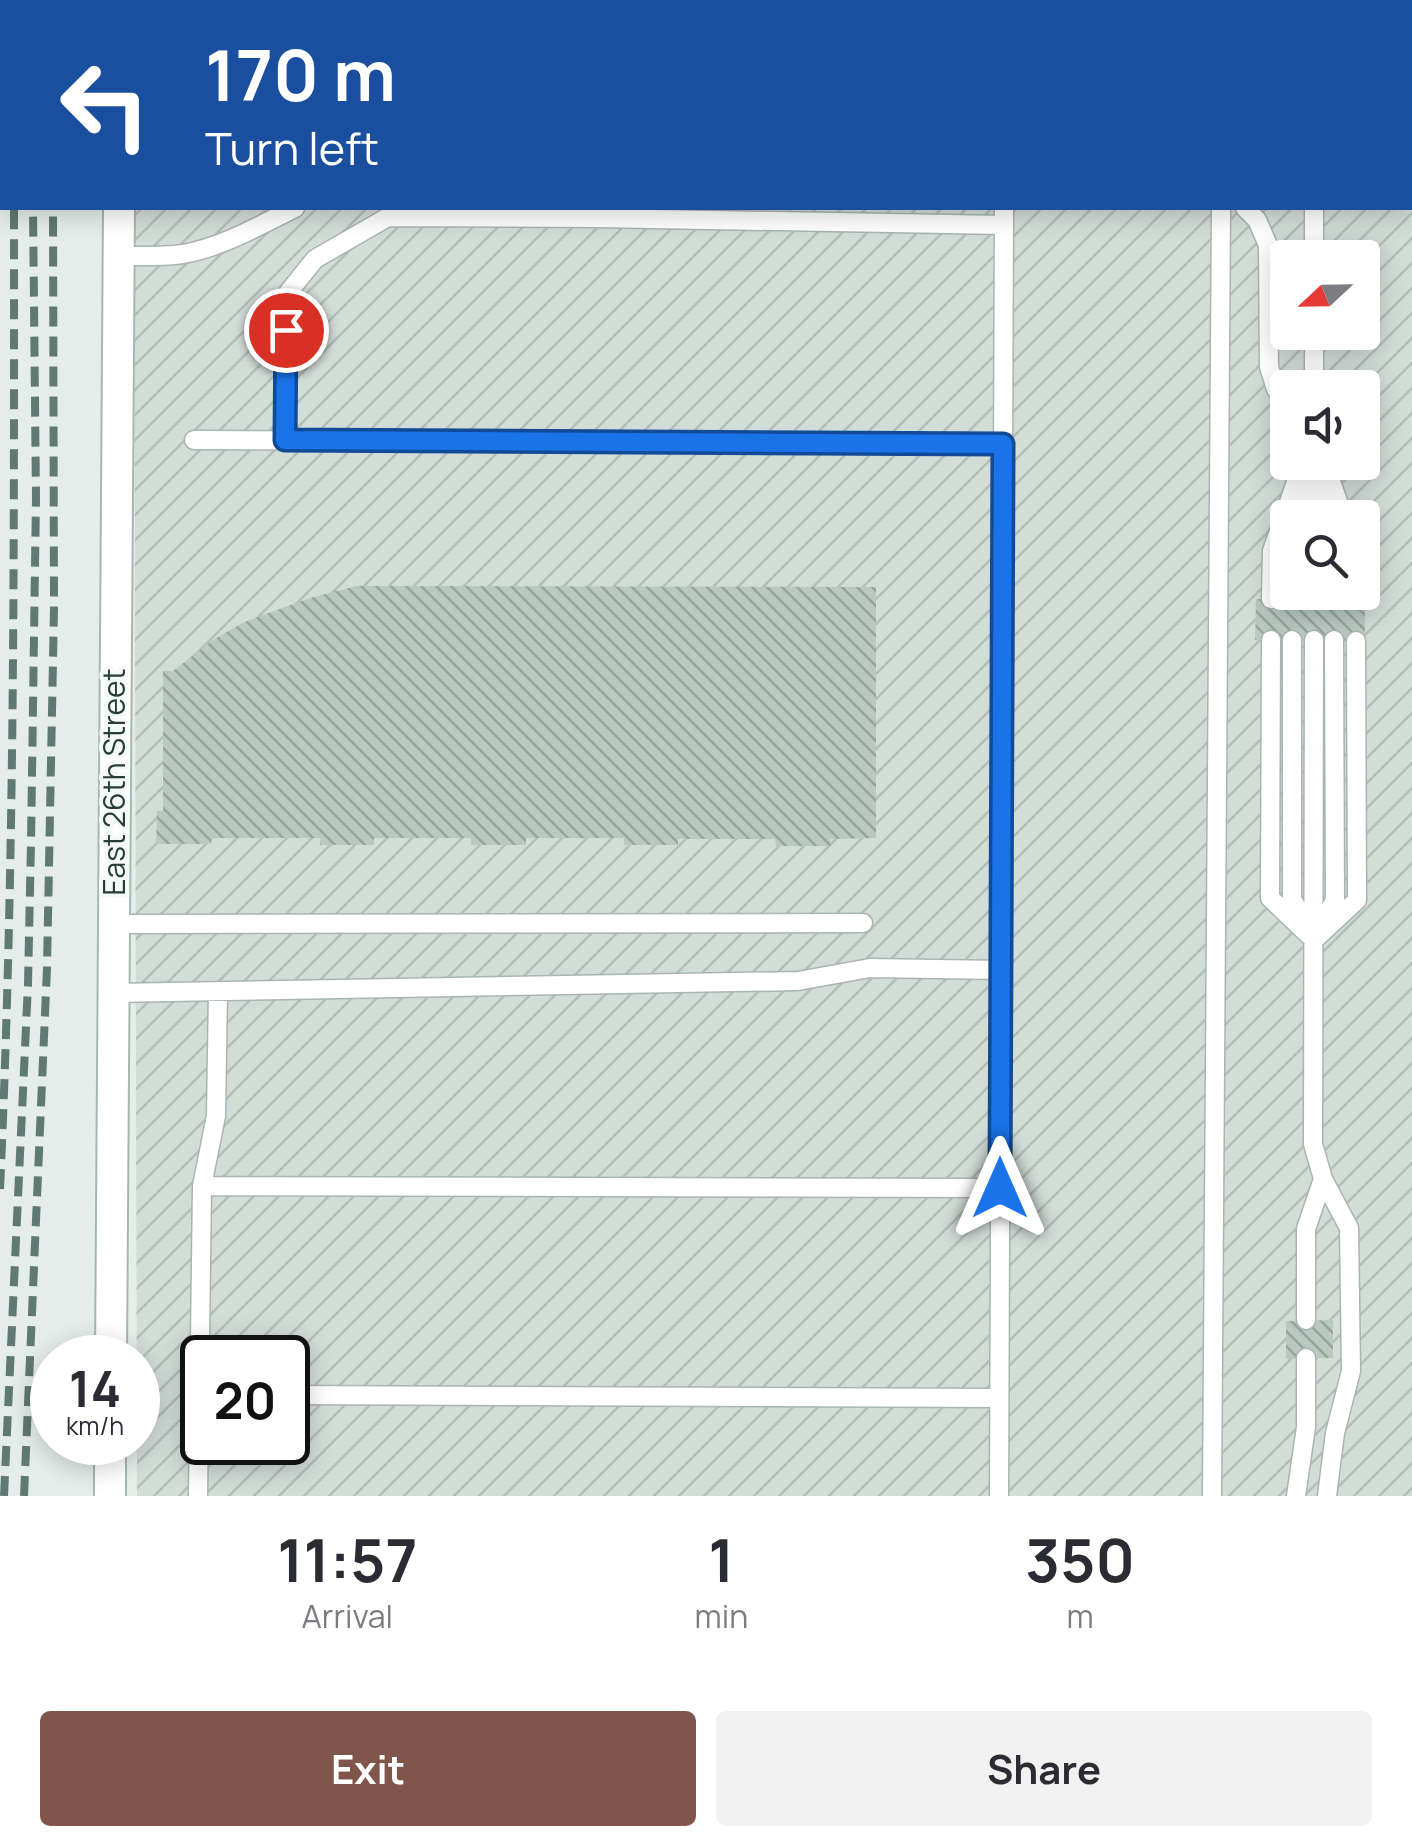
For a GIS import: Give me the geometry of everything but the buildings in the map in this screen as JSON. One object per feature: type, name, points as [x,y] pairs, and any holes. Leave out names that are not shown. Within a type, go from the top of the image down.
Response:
[{"type":"street","name":"East 26th Street","points":[[110,1335],[119,210]]},
{"type":"street","points":[[110,1465],[110,1496]]},
{"type":"lane","points":[[118,256],[164,256],[197,250],[292,210]]},
{"type":"lane","points":[[1212,1496],[1221,210]]},
{"type":"lane","points":[[1247,210],[1257,220],[1268,244],[1270,370]]},
{"type":"lane","points":[[1314,210],[1314,240]]},
{"type":"lane","points":[[285,440],[287,294],[315,259],[388,217],[596,213],[1004,216],[999,1496]]},
{"type":"lane","points":[[194,440],[1003,444]]},
{"type":"lane","points":[[1271,640],[1270,898],[1314,940]]},
{"type":"lane","points":[[1292,640],[1292,898],[1314,940]]},
{"type":"lane","points":[[1314,640],[1313,1144],[1323,1178],[1348,1228],[1351,1371],[1334,1432],[1327,1496]]},
{"type":"lane","points":[[1314,940],[1335,900],[1334,640]]},
{"type":"lane","points":[[1314,940],[1357,900],[1356,640]]},
{"type":"lane","points":[[114,924],[864,923]]},
{"type":"lane","points":[[113,994],[798,981],[870,968],[1001,970]]},
{"type":"lane","points":[[201,1335],[202,1186],[216,1116],[218,992]]},
{"type":"lane","points":[[1306,1320],[1306,1229],[1323,1178]]},
{"type":"lane","points":[[202,1186],[1000,1188]]},
{"type":"lane","points":[[1296,1496],[1306,1426],[1306,1358]]},
{"type":"lane","points":[[310,1395],[999,1398]]},
{"type":"lane","points":[[198,1496],[199,1465]]},
{"type":"shaded area","points":[[134,210],[1412,210],[1412,1496],[137,1496],[137,1465],[160,1465],[160,1335],[137,1335]]},
{"type":"railway","points":[[0,1189],[11,821],[14,210]]},
{"type":"railway","points":[[4,1496],[28,984],[36,498],[33,210]]},
{"type":"railway","points":[[24,1496],[47,968],[54,608],[53,210]]},
{"type":"route","points":[[286,330],[285,440],[1003,444],[1000,1188]]}]
